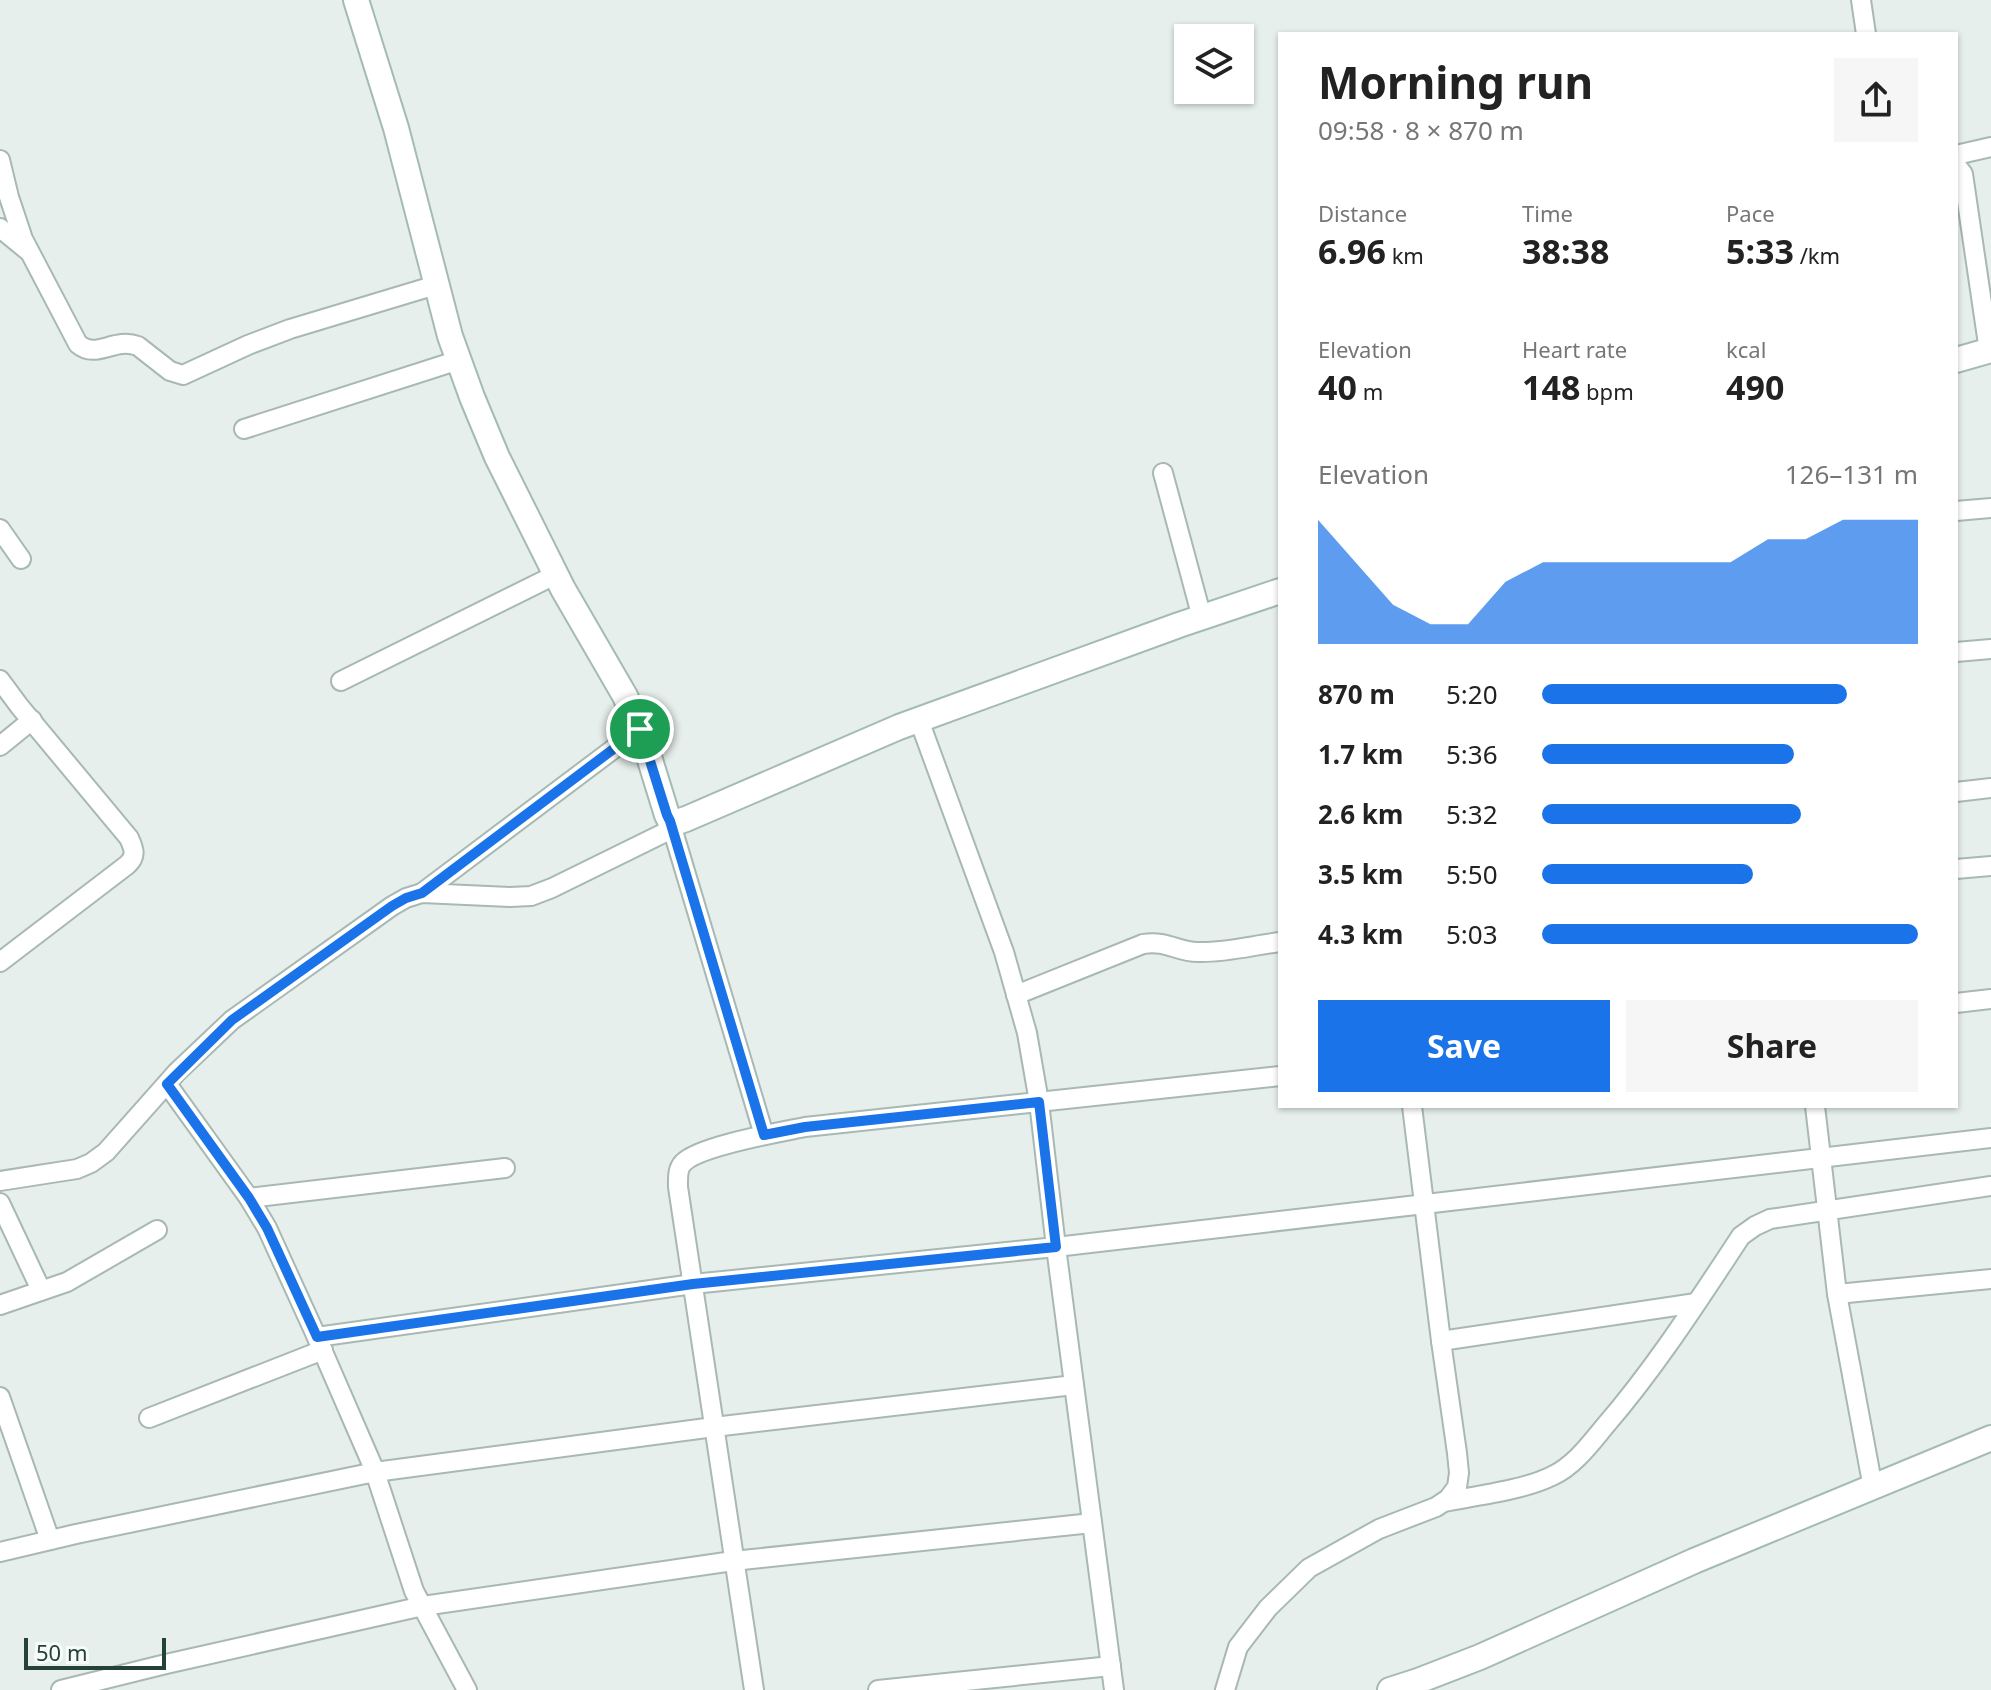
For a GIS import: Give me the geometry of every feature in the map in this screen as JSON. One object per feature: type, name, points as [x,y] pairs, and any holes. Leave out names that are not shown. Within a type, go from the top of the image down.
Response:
[{"type":"street","points":[[356,0],[396,128],[450,336],[497,457],[555,575],[625,696],[640,729],[764,1135]]},
{"type":"street","points":[[1865,1],[1866,32]]},
{"type":"street","points":[[1958,155],[1991,147]]},
{"type":"street","points":[[0,160],[23,239],[78,344],[93,351],[119,343],[132,344],[170,371],[183,375],[290,329],[436,285]]},
{"type":"street","points":[[1958,168],[1963,174],[1990,354],[1958,362]]},
{"type":"street","points":[[0,228],[30,251]]},
{"type":"street","points":[[244,429],[459,360]]},
{"type":"street","points":[[1163,473],[1202,618]]},
{"type":"street","points":[[1958,511],[1991,508]]},
{"type":"street","points":[[0,529],[21,559]]},
{"type":"street","points":[[341,681],[555,575]]},
{"type":"street","points":[[422,893],[531,896],[677,822],[919,720],[1278,592]]},
{"type":"street","points":[[1958,652],[1991,649]]},
{"type":"street","points":[[0,680],[129,838],[135,854],[127,865],[0,962]]},
{"type":"street","points":[[0,746],[32,720]]},
{"type":"street","points":[[919,720],[1004,952],[1027,1033],[1039,1102],[1114,1690]]},
{"type":"street","points":[[0,1181],[77,1169],[91,1163],[106,1152],[167,1084],[232,1020],[392,906],[422,893],[640,729]]},
{"type":"street","points":[[1958,792],[1991,788]]},
{"type":"street","points":[[1958,869],[1991,866]]},
{"type":"street","points":[[1016,995],[1143,944],[1161,943],[1180,950],[1203,952],[1278,942]]},
{"type":"street","points":[[1958,1003],[1991,999]]},
{"type":"street","points":[[754,1690],[678,1187],[680,1168],[685,1161],[749,1138],[805,1127],[1278,1076]]},
{"type":"street","points":[[167,1084],[267,1228],[375,1472],[414,1591],[467,1690]]},
{"type":"street","points":[[1412,1108],[1459,1473],[1457,1487],[1444,1502]]},
{"type":"street","points":[[1815,1108],[1837,1294],[1873,1488]]},
{"type":"street","points":[[149,1418],[320,1344],[693,1284],[1056,1247],[1991,1138]]},
{"type":"street","points":[[249,1198],[505,1168]]},
{"type":"street","points":[[1225,1690],[1238,1647],[1268,1608],[1309,1568],[1379,1529],[1444,1502],[1523,1485],[1551,1477],[1567,1467],[1637,1389],[1741,1236],[1748,1231],[1770,1219],[1991,1186]]},
{"type":"street","points":[[0,1203],[41,1290]]},
{"type":"street","points":[[0,1305],[67,1282],[157,1230]]},
{"type":"street","points":[[1837,1294],[1991,1279]]},
{"type":"street","points":[[1441,1341],[1696,1303]]},
{"type":"street","points":[[0,1552],[375,1472],[714,1427],[1074,1385]]},
{"type":"street","points":[[0,1397],[50,1540]]},
{"type":"street","points":[[1390,1690],[1480,1657],[1694,1561],[1991,1438]]},
{"type":"street","points":[[61,1690],[423,1606],[733,1561],[1092,1523]]},
{"type":"street","points":[[878,1690],[1111,1666]]},
{"type":"route","points":[[640,729],[764,1135],[805,1127],[1039,1102],[1056,1247],[693,1284],[317,1337],[267,1228],[167,1084],[232,1020],[392,906],[422,893],[640,729]]}]
